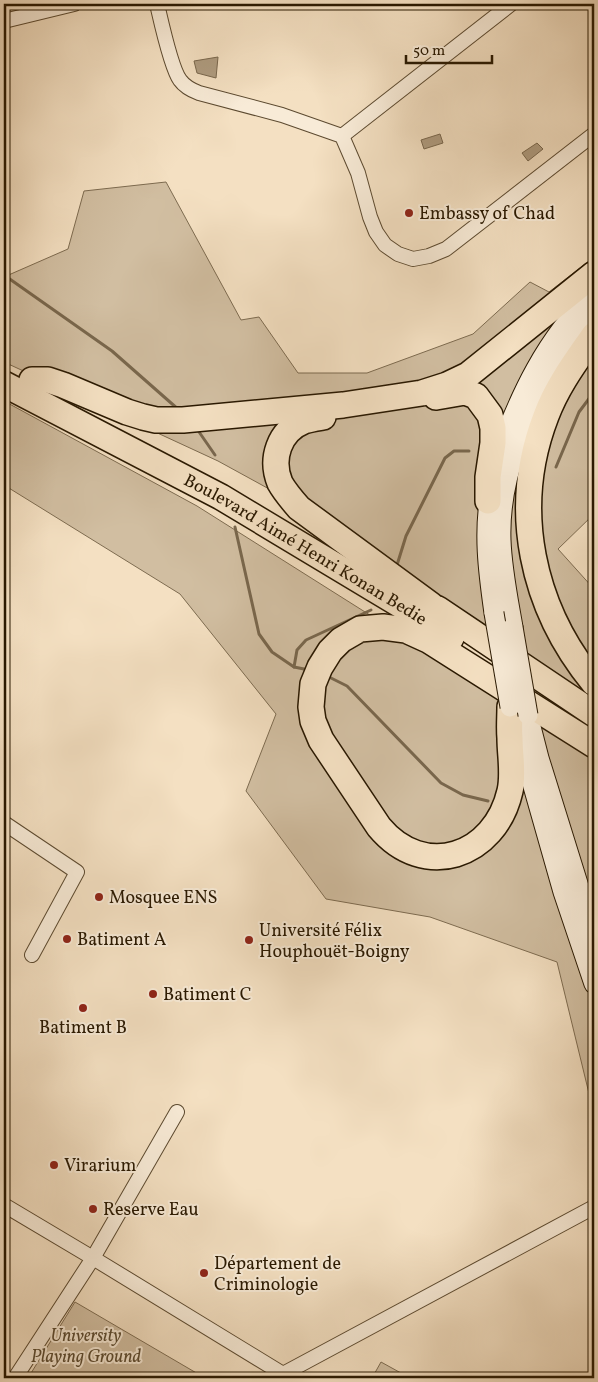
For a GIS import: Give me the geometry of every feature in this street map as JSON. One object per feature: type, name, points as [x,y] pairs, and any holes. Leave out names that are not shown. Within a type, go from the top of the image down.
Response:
[{"type":"highway","points":[[32,380],[48,380],[111,406],[156,420],[195,419],[343,405],[422,392],[447,385],[468,375],[594,274]]},
{"type":"highway","points":[[594,334],[565,376],[546,415],[535,447],[529,487],[529,530],[533,558],[548,608],[567,648],[594,684]]},
{"type":"highway","name":"Boulevard Aimé Henri Konan Bedie","points":[[4,366],[198,468],[252,514],[414,613],[594,735]]},
{"type":"highway","name":"Boulevard Aimé Henri Konan Bedie","points":[[4,384],[224,489],[431,605],[594,714]]},
{"type":"highway","points":[[431,605],[299,508],[280,482],[275,466],[276,456],[282,440],[291,428],[305,420],[465,392],[476,396],[490,415],[493,428],[488,477],[488,501]]},
{"type":"highway","points":[[519,711],[510,737],[512,776],[510,791],[495,827],[469,849],[450,856],[434,858],[417,855],[402,849],[389,839],[379,827],[321,740],[313,721],[311,694],[318,672],[330,650],[341,640],[360,629],[383,627],[406,630],[428,640],[594,746]]},
{"type":"main road","points":[[594,293],[576,310],[554,338],[525,389],[509,426],[497,458],[488,501],[486,550],[494,613],[563,892],[594,984]]},
{"type":"main road","points":[[594,315],[570,345],[534,405],[513,458],[505,490],[501,540],[504,577],[513,627],[519,711],[542,767],[594,936]]},
{"type":"street","points":[[4,21],[74,4]]},
{"type":"street","points":[[157,4],[174,67],[179,79],[188,88],[199,93],[282,116],[342,136],[358,173],[376,232],[385,245],[398,254],[413,259],[429,256],[446,249],[594,134]]},
{"type":"street","points":[[342,136],[511,4]]},
{"type":"street","points":[[4,822],[77,872],[32,956]]},
{"type":"street","points":[[15,1378],[93,1258],[177,1112]]},
{"type":"street","points":[[4,1205],[93,1258],[281,1376],[594,1207]]},
{"type":"green space","points":[[166,182],[241,320],[259,317],[298,373],[367,373],[473,334],[530,282],[549,292],[594,257],[594,514],[558,549],[594,589],[594,698],[302,507],[218,461],[4,362],[4,277],[68,249],[84,191]]},
{"type":"green space","points":[[4,401],[197,506],[438,658],[594,753],[594,1114],[557,962],[430,917],[326,899],[246,791],[276,714],[180,594],[4,485]]},
{"type":"green space","name":"University Playing Ground","points":[[75,1302],[205,1378],[28,1378]]},
{"type":"green space","points":[[381,1362],[410,1378],[372,1378]]},
{"type":"shaded area","points":[[218,57],[216,78],[197,73],[194,61]]},
{"type":"shaded area","points":[[440,134],[443,143],[424,149],[421,140]]},
{"type":"shaded area","points":[[537,143],[543,149],[528,161],[522,153]]},
{"type":"waterway","points":[[4,275],[112,351],[179,410]]},
{"type":"waterway","points":[[556,467],[579,412],[594,392]]},
{"type":"waterway","points":[[197,429],[215,455]]},
{"type":"waterway","points":[[397,565],[406,536],[445,458],[454,451],[469,451]]},
{"type":"waterway","points":[[235,527],[259,634],[272,652],[294,667],[309,670]]},
{"type":"waterway","points":[[294,667],[297,650],[306,640],[371,610]]},
{"type":"waterway","points":[[327,676],[347,686],[441,783],[463,795],[488,801]]},
{"type":"place","name":"Embassy of Chad","points":[[409,213]]},
{"type":"place","name":"Mosquee ENS","points":[[99,897]]},
{"type":"place","name":"Batiment A","points":[[67,939]]},
{"type":"place","name":"Université Félix Houphouët-Boigny","points":[[249,940]]},
{"type":"place","name":"Batiment C","points":[[153,994]]},
{"type":"place","name":"Batiment B","points":[[83,1008]]},
{"type":"place","name":"Virarium","points":[[54,1165]]},
{"type":"place","name":"Reserve Eau","points":[[93,1209]]},
{"type":"place","name":"Département de Criminologie","points":[[204,1273]]}]
